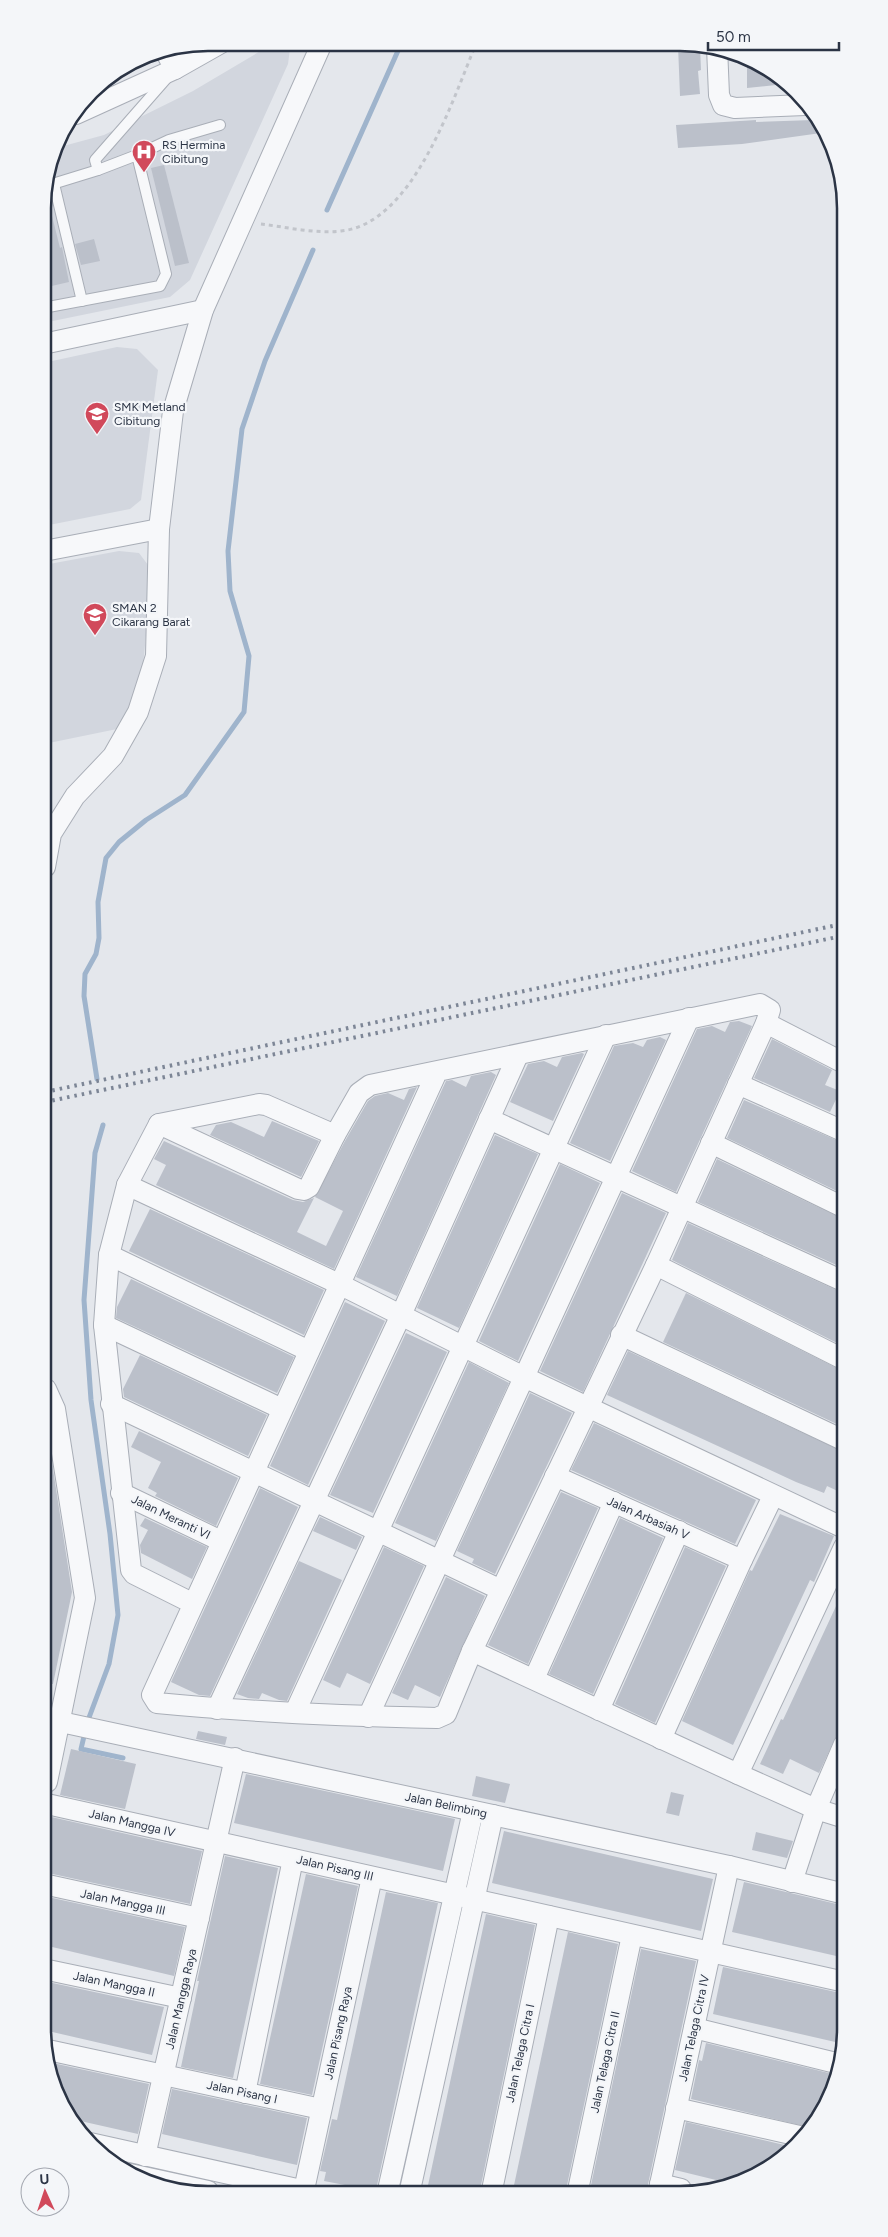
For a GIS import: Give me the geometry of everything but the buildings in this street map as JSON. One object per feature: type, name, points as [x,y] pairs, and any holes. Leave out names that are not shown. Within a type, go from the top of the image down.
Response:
[{"type":"street","points":[[88,109],[175,68],[206,51]]},
{"type":"street","points":[[52,833],[75,796],[113,756],[138,712],[156,656],[159,529],[173,411],[203,310],[244,222],[319,51]]},
{"type":"street","points":[[717,56],[719,95],[723,105],[735,108],[798,105]]},
{"type":"street","points":[[168,57],[175,68]]},
{"type":"street","points":[[52,342],[203,310]]},
{"type":"street","points":[[52,550],[159,529]]},
{"type":"street","points":[[159,1124],[298,1189],[304,1190],[309,1187],[335,1135],[364,1088],[437,1072],[518,1055],[606,1035],[760,1004],[770,1010],[766,1023],[681,1206],[656,1265],[472,1651],[446,1714],[442,1717],[368,1716],[217,1709],[157,1703],[153,1697],[192,1603],[310,1351],[437,1072]]},
{"type":"street","points":[[368,1716],[689,1018]]},
{"type":"street","points":[[766,1023],[837,1059]]},
{"type":"street","points":[[295,1712],[606,1035]]},
{"type":"street","points":[[217,1709],[313,1499],[401,1315],[518,1055]]},
{"type":"street","points":[[738,1084],[836,1128]]},
{"type":"street","points":[[159,1124],[259,1104],[266,1105],[335,1135]]},
{"type":"street","points":[[489,1119],[836,1279]]},
{"type":"street","points":[[159,1124],[127,1185],[109,1255],[104,1325],[121,1493],[132,1572],[192,1603]]},
{"type":"street","points":[[711,1144],[836,1204]]},
{"type":"street","points":[[127,1185],[339,1284],[524,1377],[836,1525]]},
{"type":"street","points":[[109,1255],[310,1351]]},
{"type":"street","points":[[656,1265],[836,1356]]},
{"type":"street","points":[[104,1325],[282,1409]]},
{"type":"street","points":[[621,1335],[836,1436]]},
{"type":"street","points":[[51,1401],[55,1409],[85,1598],[54,1720],[51,1745]]},
{"type":"street","points":[[111,1404],[254,1470],[501,1590]]},
{"type":"street","name":"Jalan Arbasiah V","points":[[555,1476],[742,1560]]},
{"type":"street","name":"Jalan Meranti VI","points":[[121,1493],[221,1541]]},
{"type":"street","points":[[661,1739],[773,1496]]},
{"type":"street","points":[[534,1679],[614,1502]]},
{"type":"street","points":[[599,1710],[679,1532]]},
{"type":"street","points":[[738,1774],[836,1565]]},
{"type":"street","points":[[472,1651],[738,1774],[816,1809],[836,1815]]},
{"type":"street","name":"Jalan Belimbing","points":[[54,1720],[729,1866],[836,1892]]},
{"type":"street","name":"Jalan Mangga Raya","points":[[145,2156],[235,1758]]},
{"type":"street","points":[[792,1882],[816,1809],[836,1762]]},
{"type":"street","name":"Jalan Mangga IV","points":[[51,1805],[216,1842]]},
{"type":"street","points":[[389,2186],[473,1811]]},
{"type":"street","points":[[411,2186],[493,1815]]},
{"type":"street","name":"Jalan Pisang III","points":[[216,1842],[836,1980]]},
{"type":"street","points":[[245,2093],[293,1859]]},
{"type":"street","name":"Jalan Telaga Citra IV","points":[[659,2186],[729,1866]]},
{"type":"street","name":"Jalan Pisang Raya","points":[[306,2186],[372,1877]]},
{"type":"street","name":"Jalan Mangga III","points":[[51,1887],[199,1918]]},
{"type":"street","name":"Jalan Telaga Citra I","points":[[493,2186],[549,1916]]},
{"type":"street","name":"Jalan Telaga Citra II","points":[[579,2186],[632,1935]]},
{"type":"street","name":"Jalan Mangga II","points":[[51,1971],[181,1998]]},
{"type":"street","points":[[694,2028],[833,2062]]},
{"type":"street","name":"Jalan Pisang I","points":[[53,2051],[321,2109]]},
{"type":"street","points":[[676,2108],[795,2135]]},
{"type":"street","points":[[106,2148],[286,2186]]},
{"type":"lane","points":[[98,170],[95,160],[175,68]]},
{"type":"lane","points":[[54,184],[98,170],[169,140],[220,125]]},
{"type":"lane","points":[[52,306],[160,286],[166,274],[137,155]]},
{"type":"lane","points":[[52,194],[82,301]]},
{"type":"path","points":[[244,222],[341,231],[369,224],[385,212],[426,160],[473,51]]},
{"type":"shaded area","name":"RS Hermina Cibitung","points":[[260,51],[290,51],[288,64],[190,280],[170,297],[52,321],[52,198],[57,168],[65,146],[104,135],[193,91]]},
{"type":"shaded area","name":"SMK Metland Cibitung","points":[[117,347],[137,349],[158,370],[141,500],[130,509],[52,524],[52,361]]},
{"type":"shaded area","name":"SMAN 2 Cikarang Barat","points":[[119,551],[139,553],[148,565],[149,606],[143,665],[125,719],[117,729],[52,742],[52,564]]},
{"type":"waterway","points":[[327,210],[398,51]]},
{"type":"waterway","points":[[97,1079],[84,996],[85,974],[96,954],[99,938],[98,902],[106,858],[119,842],[146,820],[185,795],[244,712],[249,656],[230,591],[228,551],[242,429],[265,361],[313,250]]},
{"type":"waterway","points":[[87,1723],[109,1664],[118,1615],[110,1534],[91,1400],[84,1300],[95,1153],[103,1125]]},
{"type":"waterway","points":[[85,1732],[81,1749],[123,1758]]},
{"type":"railway","points":[[52,1091],[837,925]]},
{"type":"railway","points":[[52,1101],[837,937]]},
{"type":"place","name":"RS Hermina Cibitung","points":[[144,173]]},
{"type":"place","name":"SMK Metland Cibitung","points":[[97,435]]},
{"type":"place","name":"SMAN 2 Cikarang Barat","points":[[95,636]]}]
